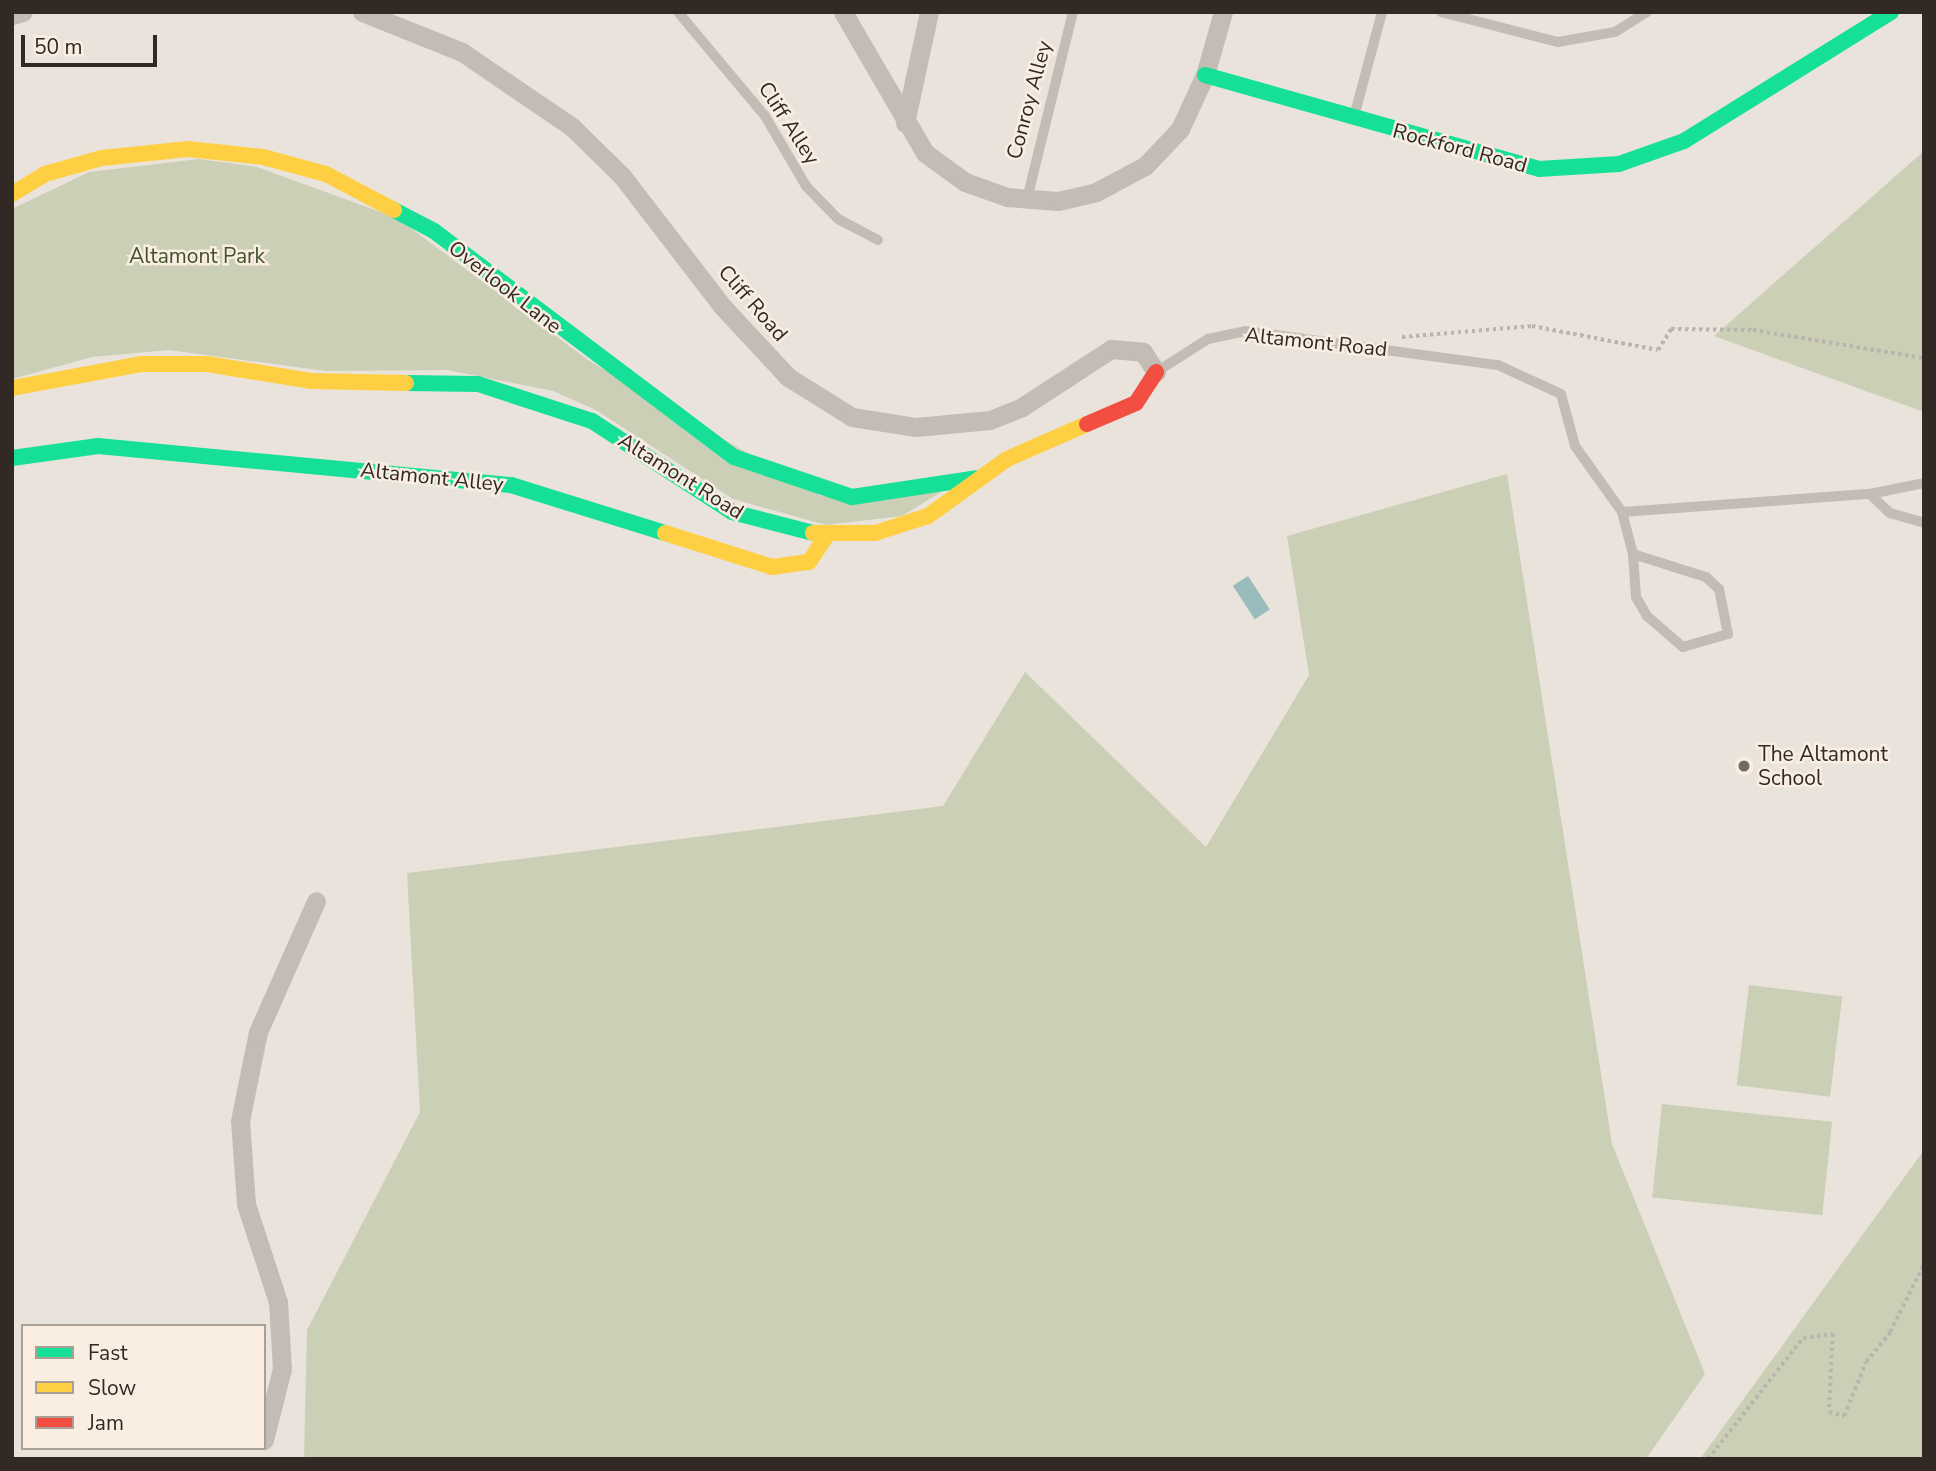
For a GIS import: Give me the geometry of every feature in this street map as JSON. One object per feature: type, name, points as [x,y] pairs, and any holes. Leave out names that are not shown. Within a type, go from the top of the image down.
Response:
[{"type":"street","points":[[12,15],[23,12]]},
{"type":"street","name":"Cliff Road","points":[[362,12],[461,52],[572,127],[622,176],[722,306],[788,377],[852,416],[916,427],[990,420],[1022,407],[1111,349],[1143,352],[1156,372]]},
{"type":"street","points":[[843,12],[905,124],[926,153],[965,182],[1027,199],[1058,201],[1096,192],[1145,166],[1180,129],[1205,75],[1223,12]]},
{"type":"street","points":[[905,124],[929,12]]},
{"type":"street","name":"Rockford Road","points":[[1205,75],[1539,169],[1619,164],[1684,141],[1891,12]]},
{"type":"street","name":"Overlook Lane","points":[[12,194],[45,174],[102,158],[188,149],[263,156],[326,174],[434,231],[734,457],[852,497],[909,494],[949,478],[977,478]]},
{"type":"street","name":"Altamont Road","points":[[12,388],[141,364],[207,364],[311,381],[478,384],[592,421],[732,512],[826,537],[906,526],[977,478],[1136,403],[1156,372]]},
{"type":"street","name":"Altamont Alley","points":[[12,458],[98,446],[511,485],[772,567],[809,562],[826,537]]},
{"type":"street","points":[[266,1432],[282,1369],[278,1302],[246,1203],[240,1121],[258,1032],[316,901]]},
{"type":"lane","name":"Cliff Alley","points":[[678,12],[765,116],[806,186],[838,219],[878,240]]},
{"type":"lane","name":"Conroy Alley","points":[[1027,199],[1073,12]]},
{"type":"lane","points":[[1354,119],[1382,12]]},
{"type":"lane","points":[[1441,12],[1558,42],[1615,32],[1647,12]]},
{"type":"lane","name":"Altamont Road","points":[[1156,372],[1208,339],[1245,331],[1498,365],[1561,394],[1575,446],[1601,492],[1622,512]]},
{"type":"lane","points":[[1633,554],[1706,577],[1719,589],[1728,634],[1683,647],[1642,606],[1622,512],[1870,495],[1924,483]]},
{"type":"lane","points":[[1870,495],[1890,513],[1924,523]]},
{"type":"path","points":[[1389,335],[1532,326],[1658,350],[1671,329],[1754,330],[1924,358]]},
{"type":"path","points":[[1708,1459],[1803,1338],[1833,1334],[1829,1412],[1844,1416],[1866,1362],[1890,1332],[1924,1264]]},
{"type":"green space","points":[[1924,151],[1924,412],[1714,336]]},
{"type":"green space","name":"Altamont Park","points":[[199,159],[257,167],[397,218],[588,360],[821,496],[949,487],[902,516],[826,525],[733,499],[596,410],[553,391],[447,370],[326,371],[169,350],[92,357],[12,379],[12,209],[89,172]]},
{"type":"green space","points":[[1507,474],[1612,1144],[1705,1374],[1646,1459],[304,1459],[307,1330],[420,1112],[407,873],[943,806],[1025,672],[1206,847],[1309,675],[1287,536]]},
{"type":"green space","points":[[1749,985],[1842,996],[1830,1097],[1737,1085]]},
{"type":"green space","points":[[1662,1104],[1832,1122],[1822,1215],[1652,1197]]},
{"type":"green space","points":[[1924,1150],[1924,1459],[1700,1459]]},
{"type":"water","points":[[1248,576],[1270,610],[1255,619],[1233,586]]},
{"type":"traffic: fast","points":[[1205,75],[1539,169],[1619,164],[1684,141],[1891,12]]},
{"type":"traffic: fast","points":[[394,210],[434,231],[734,457],[852,497],[977,478]]},
{"type":"traffic: fast","points":[[406,383],[478,384],[592,421],[732,512],[813,533]]},
{"type":"traffic: fast","points":[[12,458],[98,446],[511,485],[665,533]]},
{"type":"traffic: slow","points":[[12,194],[45,174],[102,158],[188,149],[263,157],[326,174],[394,210]]},
{"type":"traffic: slow","points":[[12,388],[141,364],[207,364],[311,381],[406,383]]},
{"type":"traffic: slow","points":[[813,533],[875,533],[928,516],[1007,459],[1087,424]]},
{"type":"traffic: slow","points":[[665,533],[772,567],[809,562],[826,537]]},
{"type":"traffic: jam","points":[[1087,424],[1136,403],[1156,372]]},
{"type":"place","name":"The Altamont School","points":[[1744,766]]}]
